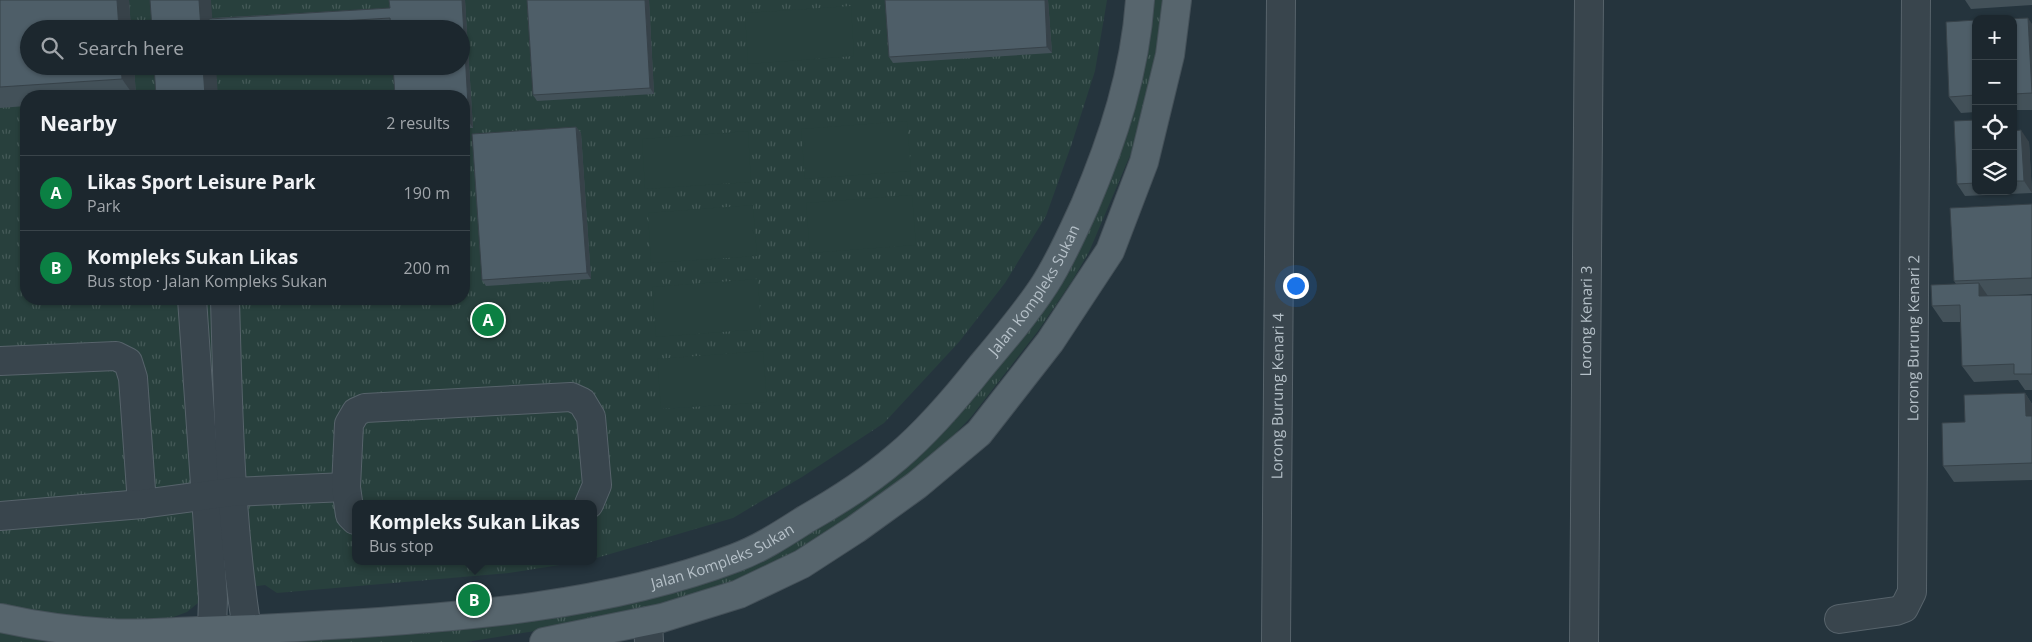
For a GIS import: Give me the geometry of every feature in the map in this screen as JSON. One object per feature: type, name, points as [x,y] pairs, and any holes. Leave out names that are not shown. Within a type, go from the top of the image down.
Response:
[{"type":"main road","name":"Jalan Kompleks Sukan","points":[[0,618],[27,624],[112,634],[247,630],[444,618],[560,602],[629,589],[679,577],[739,557],[842,498],[897,457],[950,405],[1005,338],[1046,283],[1074,230],[1103,163],[1119,118],[1131,70],[1140,0]]},
{"type":"main road","points":[[544,642],[649,631],[662,618],[738,594],[802,564],[856,529],[917,485],[979,433],[1050,342],[1110,251],[1144,162],[1170,55],[1177,0]]},
{"type":"street","name":"Lorong Burung Kenari 4","points":[[1276,642],[1281,0]]},
{"type":"street","name":"Lorong Kenari 3","points":[[1584,642],[1589,0]]},
{"type":"street","name":"Lorong Burung Kenari 2","points":[[1839,619],[1896,611],[1904,608],[1912,592],[1916,0]]},
{"type":"street","points":[[193,305],[218,493],[247,630]]},
{"type":"street","points":[[212,630],[225,305]]},
{"type":"street","points":[[0,362],[116,356],[128,362],[133,378],[142,504]]},
{"type":"street","points":[[352,517],[350,515],[346,487],[349,424],[356,412],[365,408],[571,397],[582,402],[591,417],[596,484],[590,500]]},
{"type":"street","points":[[0,516],[142,504],[218,493],[346,487]]},
{"type":"green space","points":[[0,0],[1107,0],[1095,71],[1046,216],[1005,283],[959,342],[884,423],[802,477],[733,518],[597,558],[597,500],[352,500],[352,565],[560,565],[509,573],[277,593],[265,585],[203,593],[198,603],[187,612],[171,618],[105,623],[0,606]]},
{"type":"green space","points":[[1153,0],[1163,0],[1153,75],[1131,153],[1089,252],[1038,331],[971,417],[925,465],[863,508],[790,554],[752,574],[696,598],[548,629],[466,642],[289,642],[449,631],[632,601],[930,446],[955,420],[1024,330],[1127,131],[1142,81]]},
{"type":"green space","points":[[851,6],[854,56],[748,64],[745,13]]},
{"type":"green space","points":[[907,121],[911,171],[805,179],[801,129]]},
{"type":"green space","points":[[748,131],[751,182],[645,189],[642,139]]},
{"type":"green space","points":[[912,195],[916,245],[810,253],[806,203]]},
{"type":"green space","points":[[753,205],[757,256],[651,263],[648,213]]},
{"type":"green space","points":[[758,279],[761,329],[656,337],[652,287]]},
{"type":"green space","points":[[763,351],[767,402],[661,409],[657,359]]},
{"type":"green space","points":[[0,632],[46,642],[0,642]]},
{"type":"building","points":[[0,0],[117,0],[118,20],[20,20],[20,75],[122,75],[122,79],[0,87]]},
{"type":"building","points":[[150,0],[199,0],[200,20],[151,20]]},
{"type":"building","points":[[389,0],[462,0],[463,20],[390,20],[390,18],[357,20],[209,20],[209,19],[390,8]]},
{"type":"building","points":[[527,0],[645,0],[650,88],[533,95]]},
{"type":"building","points":[[885,0],[1045,0],[1047,47],[889,57]]},
{"type":"building","points":[[2017,18],[2028,18],[2032,93],[2017,94]]},
{"type":"building","points":[[1972,20],[1972,95],[1949,97],[1946,22]]},
{"type":"building","points":[[155,75],[204,75],[205,90],[156,90]]},
{"type":"building","points":[[394,75],[466,75],[467,90],[395,90]]},
{"type":"building","points":[[1972,120],[1972,183],[1957,184],[1954,121]]},
{"type":"building","points":[[576,127],[587,273],[482,280],[472,134]]},
{"type":"building","points":[[2017,130],[2021,130],[2024,181],[2017,181]]},
{"type":"building","points":[[2032,204],[2032,278],[1954,281],[1950,208]]},
{"type":"building","points":[[1979,283],[1979,296],[2032,295],[2032,374],[2014,374],[2014,364],[1962,366],[1960,305],[1932,306],[1931,285]]},
{"type":"building","points":[[2025,393],[2026,416],[2032,416],[2032,463],[1943,466],[1942,423],[1965,422],[1964,395]]},
{"type":"place","name":"Likas Sport Leisure Park","points":[[488,320]]},
{"type":"place","name":"Kompleks Sukan Likas","points":[[474,600]]}]
